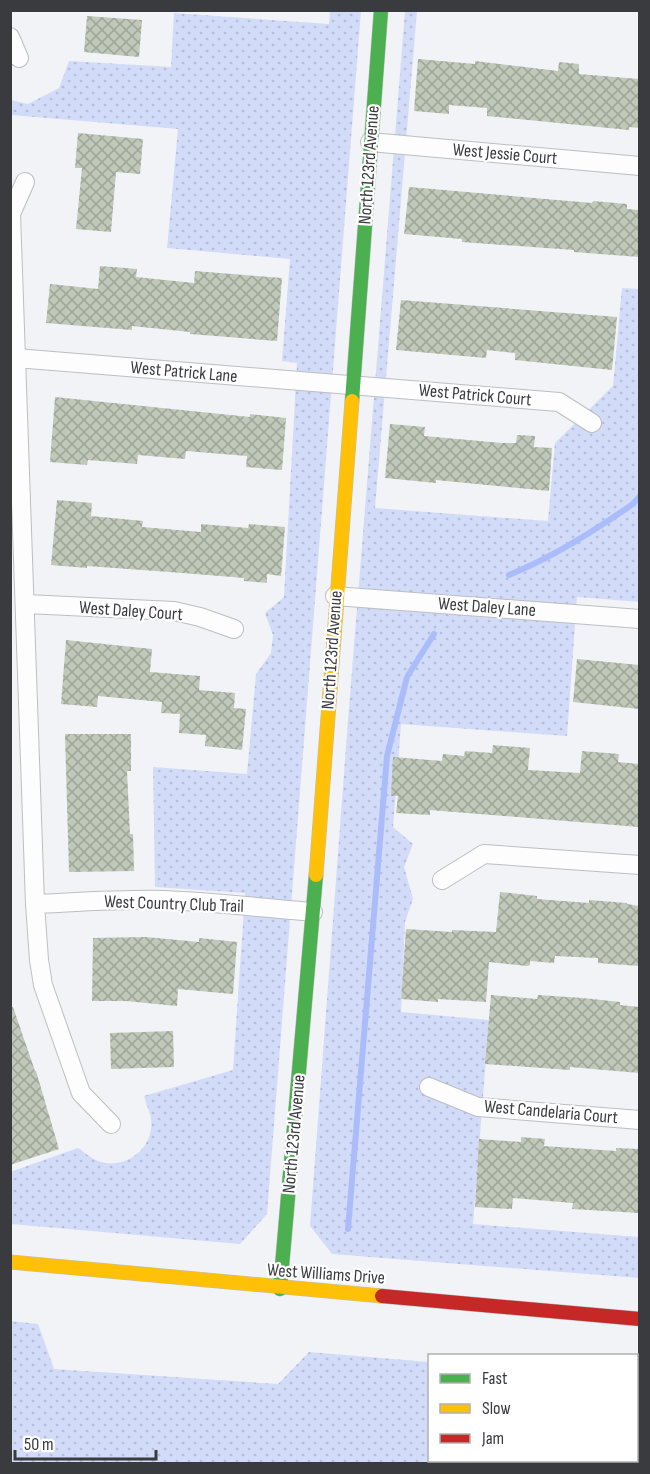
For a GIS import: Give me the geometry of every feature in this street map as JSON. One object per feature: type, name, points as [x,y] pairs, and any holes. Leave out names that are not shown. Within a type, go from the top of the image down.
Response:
[{"type":"street","name":"North 123rd Avenue","points":[[280,1289],[312,912],[381,10]]},
{"type":"street","points":[[10,37],[19,58]]},
{"type":"street","name":"West Jessie Court","points":[[370,142],[639,166]]},
{"type":"street","points":[[25,182],[11,214],[35,904],[39,960],[44,986],[81,1093],[111,1124]]},
{"type":"street","name":"West Patrick Lane","points":[[16,358],[352,386]]},
{"type":"street","name":"West Patrick Court","points":[[352,386],[558,402],[592,423]]},
{"type":"street","name":"West Daley Lane","points":[[335,596],[639,619]]},
{"type":"street","name":"West Daley Court","points":[[26,604],[174,611],[234,629]]},
{"type":"street","points":[[442,880],[484,854],[639,866]]},
{"type":"street","name":"West Country Club Trail","points":[[35,904],[163,900],[312,912]]},
{"type":"street","name":"West Candelaria Court","points":[[429,1088],[478,1107],[639,1120]]},
{"type":"street","name":"West Williams Drive","points":[[10,1262],[280,1289],[639,1318]]},
{"type":"shaded area","points":[[330,11],[361,11],[267,1214],[240,1244],[11,1224],[10,1172],[78,1148],[98,1161],[118,1163],[128,1160],[143,1148],[151,1130],[150,1116],[144,1096],[233,1070],[245,893],[155,887],[153,767],[247,774],[256,674],[271,653],[273,635],[265,613],[284,597],[297,363],[282,361],[290,259],[167,248],[178,129],[11,115],[11,100],[28,104],[59,88],[69,61],[171,67],[174,13],[329,24]]},
{"type":"shaded area","points":[[405,11],[417,11],[375,508],[548,521],[555,443],[613,386],[622,288],[639,289],[640,602],[577,597],[567,736],[401,724],[393,827],[413,844],[404,867],[413,899],[405,922],[401,1012],[489,1020],[473,1224],[639,1237],[639,1278],[332,1254],[310,1226]]},
{"type":"shaded area","points":[[11,1321],[38,1324],[54,1369],[278,1384],[309,1352],[428,1362],[428,1462],[638,1462],[639,1391],[639,1463],[11,1463]]},
{"type":"building","points":[[87,16],[142,20],[139,57],[84,52]]},
{"type":"building","points":[[418,59],[475,64],[475,61],[558,71],[559,62],[579,64],[579,74],[639,79],[639,128],[629,127],[629,130],[487,116],[487,108],[449,105],[449,114],[414,111]]},
{"type":"building","points":[[78,133],[143,139],[140,174],[116,172],[111,232],[76,229],[82,168],[75,168]]},
{"type":"building","points":[[409,187],[627,204],[627,209],[639,210],[639,257],[462,242],[462,239],[404,234]]},
{"type":"building","points":[[100,266],[137,269],[136,277],[194,283],[195,271],[282,278],[277,341],[190,334],[190,332],[132,326],[132,330],[46,323],[50,284],[98,289]]},
{"type":"building","points":[[401,300],[617,317],[612,370],[515,360],[515,353],[487,350],[486,358],[396,350]]},
{"type":"building","points":[[55,397],[250,417],[250,414],[286,418],[282,470],[246,467],[247,456],[186,451],[185,459],[138,455],[137,464],[88,460],[87,465],[50,462]]},
{"type":"building","points":[[390,424],[425,427],[424,436],[502,443],[516,443],[517,435],[535,436],[534,447],[552,448],[549,491],[436,480],[436,483],[385,478]]},
{"type":"building","points":[[57,500],[92,503],[91,516],[143,521],[142,527],[201,532],[201,524],[248,528],[249,524],[285,527],[281,576],[267,574],[267,583],[244,581],[244,578],[51,565]]},
{"type":"building","points":[[66,640],[152,649],[150,672],[200,676],[199,690],[235,693],[234,708],[246,709],[242,750],[205,746],[206,735],[179,733],[180,714],[161,713],[162,702],[98,696],[97,707],[61,704]]},
{"type":"building","points":[[577,659],[639,665],[639,709],[573,702]]},
{"type":"building","points":[[65,734],[131,734],[131,771],[127,771],[134,871],[69,872]]},
{"type":"building","points":[[493,745],[530,748],[528,770],[580,773],[582,751],[619,754],[618,762],[639,764],[639,827],[430,810],[430,815],[396,813],[398,796],[391,796],[393,757],[442,761],[443,754],[464,756],[465,751],[492,753]]},
{"type":"building","points":[[500,892],[537,896],[537,899],[589,903],[589,900],[639,906],[639,966],[598,963],[598,958],[555,956],[554,963],[530,961],[530,965],[527,966],[489,962],[486,1002],[401,999],[406,929],[496,932]]},
{"type":"building","points":[[146,937],[199,942],[199,938],[237,942],[233,994],[178,989],[177,1006],[126,1001],[92,1001],[93,938]]},
{"type":"building","points":[[491,995],[537,999],[538,995],[583,998],[620,1002],[620,1005],[639,1007],[639,1073],[570,1067],[570,1070],[485,1064]]},
{"type":"building","points":[[13,1007],[36,1071],[59,1149],[10,1165],[10,1008]]},
{"type":"building","points":[[173,1031],[174,1067],[111,1069],[110,1033]]},
{"type":"building","points":[[521,1137],[545,1139],[544,1146],[616,1151],[616,1148],[639,1149],[639,1213],[572,1209],[573,1203],[513,1198],[512,1209],[475,1207],[479,1139],[521,1142]]},
{"type":"waterway","points":[[509,575],[573,543],[633,504],[640,496]]},
{"type":"waterway","points":[[348,1229],[387,756],[407,677],[434,634]]},
{"type":"traffic: fast","points":[[352,401],[381,10]]},
{"type":"traffic: fast","points":[[280,1289],[316,875]]},
{"type":"traffic: slow","points":[[316,875],[352,401]]},
{"type":"traffic: slow","points":[[10,1262],[382,1296]]},
{"type":"traffic: jam","points":[[382,1296],[640,1319]]}]
